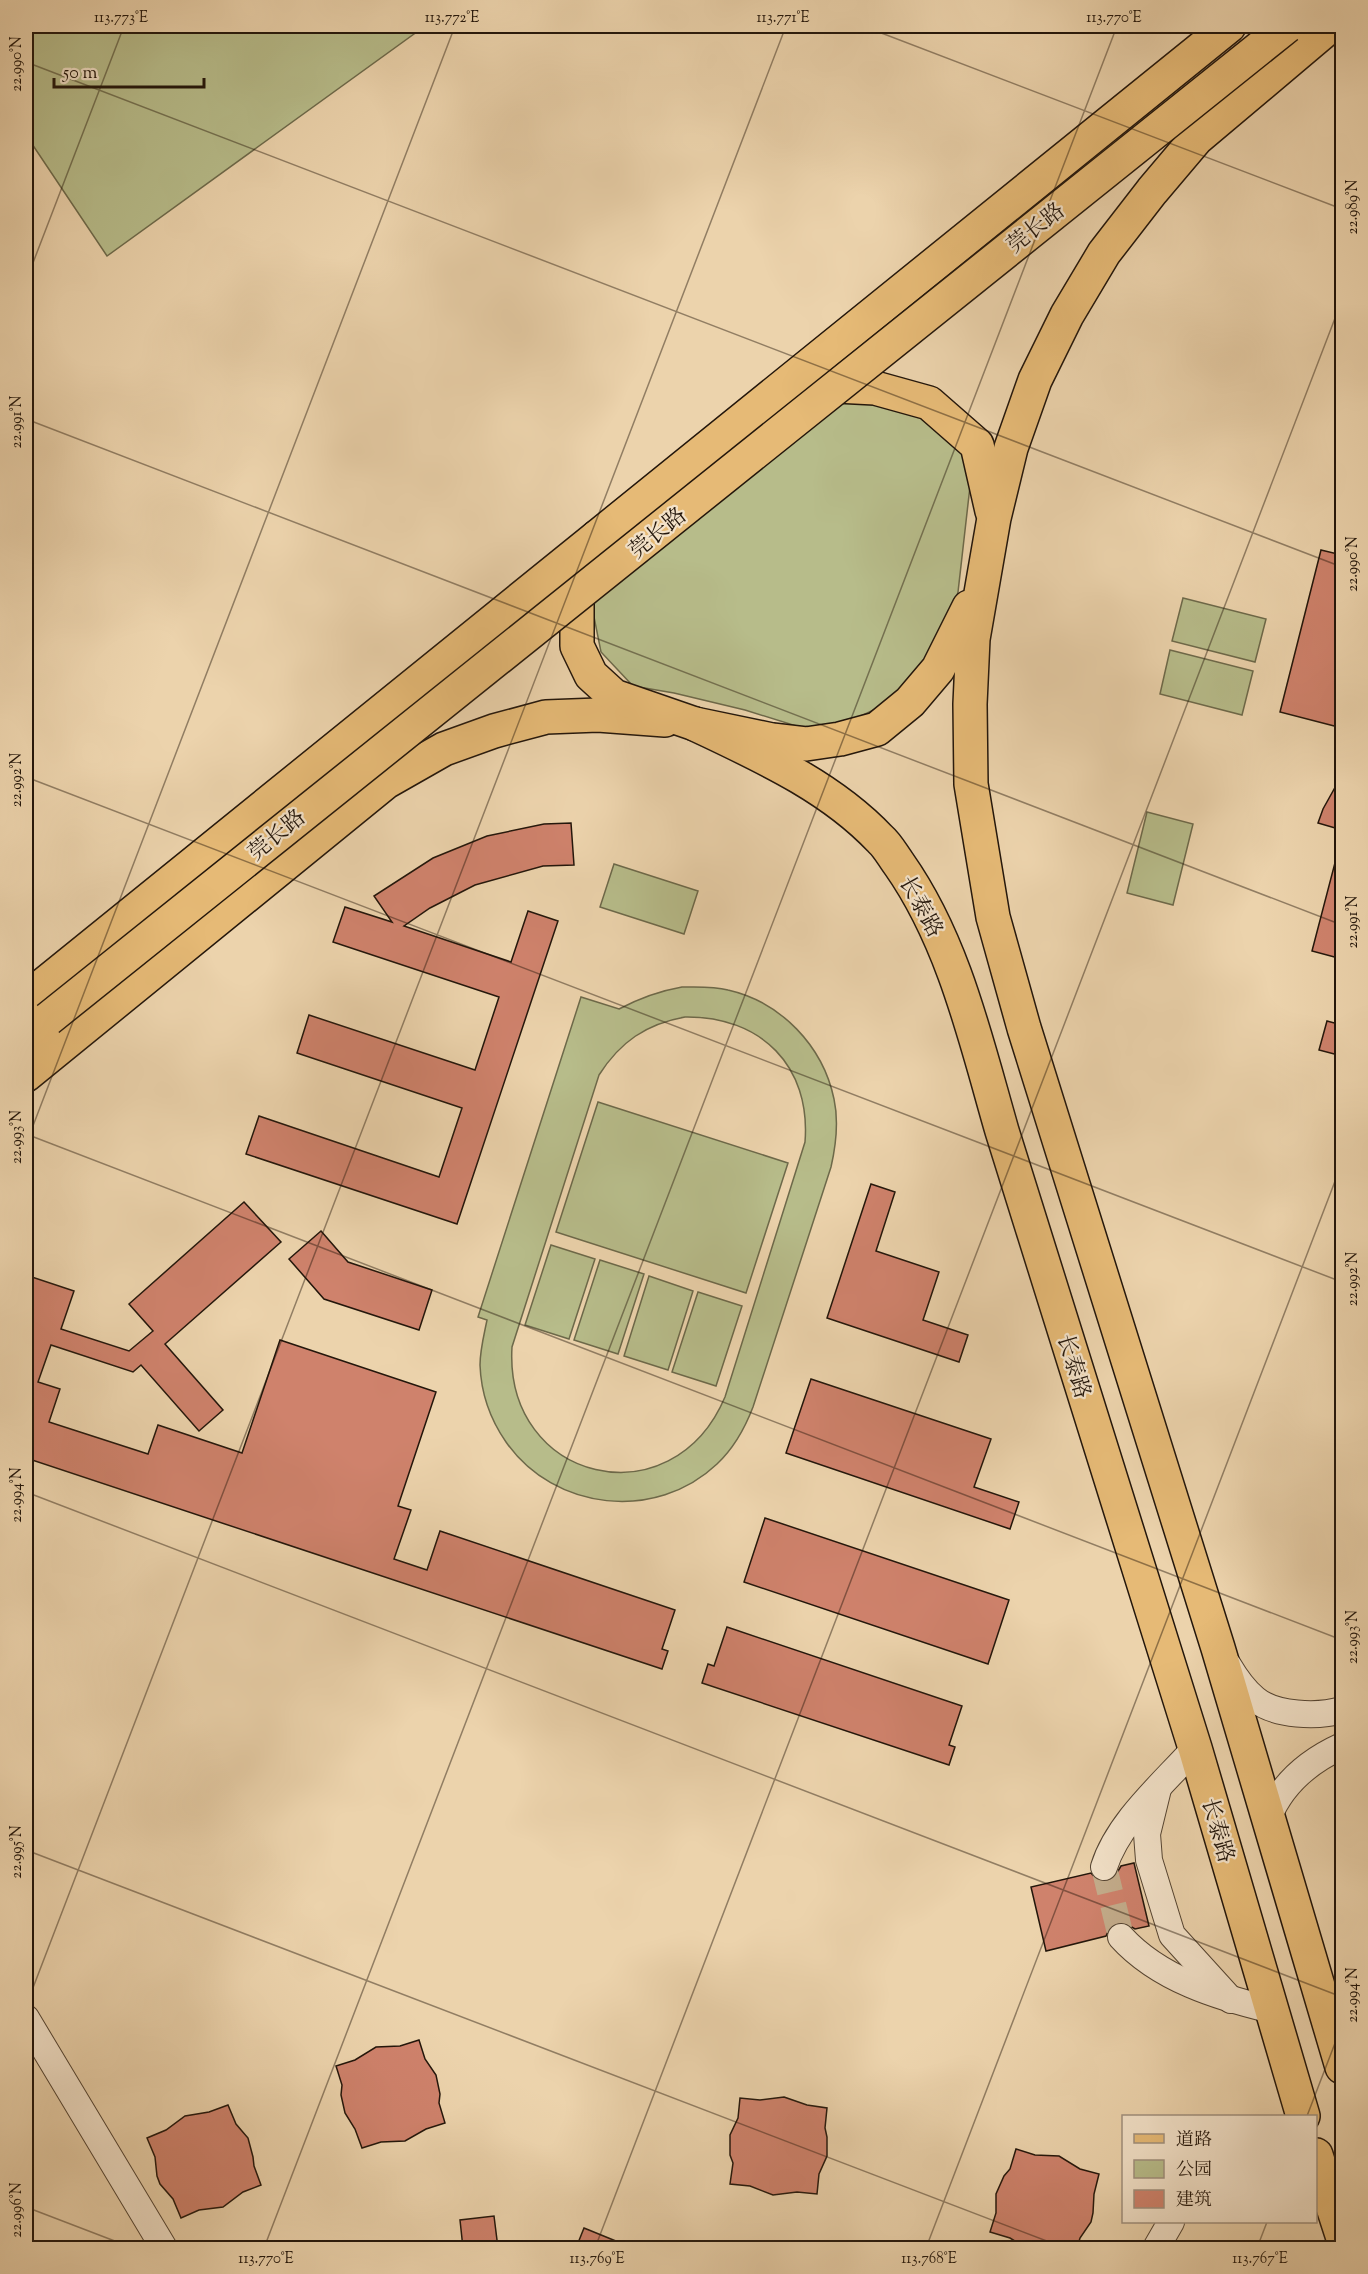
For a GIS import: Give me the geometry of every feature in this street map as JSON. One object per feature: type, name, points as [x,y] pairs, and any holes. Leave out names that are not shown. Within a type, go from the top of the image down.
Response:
[{"type":"main road","name":"莞长路","points":[[33,1018],[597,537],[1229,26]]},
{"type":"main road","name":"莞长路","points":[[33,1018],[1287,26]]},
{"type":"main road","points":[[1330,26],[1196,140],[1152,190],[1104,253],[1067,315],[1035,380],[1011,448],[994,518],[973,639],[970,704],[971,784],[993,917],[1024,1028],[1218,1648],[1342,2067]]},
{"type":"main road","points":[[763,401],[818,385],[875,388],[929,403],[977,445],[994,518]]},
{"type":"main road","points":[[597,537],[584,566],[577,590],[577,646],[591,675],[614,696],[695,724],[772,740],[806,744],[840,739],[877,729],[910,702],[938,669],[959,630],[986,569]]},
{"type":"main road","name":"莞长路","points":[[26,1075],[386,782],[444,749],[494,730],[546,717],[638,716],[695,724]]},
{"type":"main road","name":"长泰路","points":[[695,724],[796,774],[840,804],[881,839],[914,886],[944,946],[976,1041],[1195,1748],[1303,2115]]},
{"type":"main road","points":[[1317,2158],[1342,2235]]},
{"type":"street","points":[[1218,1648],[1237,1680],[1256,1701],[1290,1714],[1314,1715],[1342,1710]]},
{"type":"street","points":[[1268,1818],[1282,1791],[1298,1774],[1320,1756],[1342,1746]]},
{"type":"street","points":[[1104,1867],[1110,1847],[1133,1817],[1195,1748]]},
{"type":"street","points":[[1158,1789],[1147,1834],[1149,1860],[1172,1935],[1231,2000]]},
{"type":"street","points":[[1121,1937],[1130,1947],[1180,1980],[1231,2000],[1272,2010]]},
{"type":"street","points":[[26,2018],[164,2248]]},
{"type":"street","points":[[1156,2248],[1170,2223]]},
{"type":"green space","points":[[26,26],[425,26],[107,256],[26,135]]},
{"type":"green space","points":[[804,395],[906,408],[947,431],[973,460],[958,592],[944,643],[906,695],[850,721],[809,730],[745,710],[633,686],[601,652],[594,617],[595,568],[621,531],[763,411]]},
{"type":"green space","points":[[1183,598],[1266,619],[1255,662],[1172,641]]},
{"type":"green space","points":[[1170,650],[1253,671],[1242,715],[1160,694]]},
{"type":"green space","points":[[1147,812],[1193,824],[1173,905],[1127,893]]},
{"type":"green space","points":[[614,864],[698,891],[684,934],[600,907]]},
{"type":"green space","points":[[682,987],[717,988],[747,996],[782,1016],[797,1029],[810,1044],[828,1080],[836,1108],[835,1142],[831,1167],[753,1407],[738,1437],[717,1464],[692,1483],[665,1495],[636,1501],[607,1501],[578,1495],[551,1483],[526,1465],[506,1442],[495,1424],[484,1396],[480,1359],[487,1320],[478,1317],[581,997],[619,1009],[650,995]],"holes":[[[685,1017],[712,1019],[737,1025],[758,1036],[776,1051],[790,1069],[799,1090],[805,1115],[805,1142],[725,1397],[700,1436],[668,1461],[632,1472],[596,1470],[562,1455],[534,1429],[517,1393],[512,1347],[599,1075],[625,1044],[658,1024]]]},
{"type":"green space","points":[[598,1102],[788,1163],[746,1293],[556,1232]]},
{"type":"green space","points":[[551,1245],[595,1259],[569,1339],[525,1325]]},
{"type":"green space","points":[[600,1260],[644,1274],[618,1354],[574,1340]]},
{"type":"green space","points":[[649,1276],[693,1291],[668,1370],[624,1356]]},
{"type":"green space","points":[[698,1292],[742,1306],[716,1386],[672,1372]]},
{"type":"building","points":[[1321,550],[1342,555],[1342,728],[1280,712]]},
{"type":"building","points":[[1342,775],[1342,830],[1318,823]]},
{"type":"building","points":[[571,823],[574,865],[543,866],[475,885],[430,908],[404,926],[511,962],[528,911],[558,921],[457,1224],[246,1154],[259,1116],[439,1177],[462,1108],[297,1053],[309,1015],[475,1070],[499,997],[333,942],[345,907],[392,922],[374,896],[433,858],[487,836],[544,824]]},
{"type":"building","points":[[1337,855],[1342,856],[1342,959],[1312,951]]},
{"type":"building","points":[[1327,1021],[1342,1025],[1342,1056],[1319,1050]]},
{"type":"building","points":[[871,1184],[895,1192],[876,1251],[939,1272],[923,1320],[968,1335],[959,1362],[827,1318]]},
{"type":"building","points":[[244,1202],[281,1242],[165,1344],[223,1410],[199,1431],[141,1365],[133,1372],[51,1345],[38,1382],[60,1389],[49,1422],[148,1454],[158,1425],[242,1453],[280,1340],[436,1392],[398,1506],[411,1510],[394,1559],[427,1570],[440,1531],[675,1610],[662,1649],[668,1651],[662,1669],[26,1458],[26,1275],[74,1291],[61,1329],[129,1351],[153,1331],[129,1304]]},
{"type":"building","points":[[321,1231],[348,1262],[432,1290],[419,1330],[324,1299],[289,1259]]},
{"type":"building","points":[[811,1379],[991,1439],[974,1487],[1019,1502],[1010,1529],[786,1453]]},
{"type":"building","points":[[765,1518],[1009,1600],[988,1664],[744,1582]]},
{"type":"building","points":[[727,1627],[962,1706],[949,1745],[955,1747],[949,1765],[702,1683],[708,1664],[714,1666]]},
{"type":"building","points":[[1134,1863],[1149,1926],[1135,1929],[1125,1923],[1117,1922],[1110,1927],[1106,1936],[1046,1951],[1031,1887],[1091,1873],[1098,1881],[1107,1882],[1114,1878],[1121,1866]]},
{"type":"building","points":[[419,2040],[425,2059],[436,2075],[440,2094],[439,2103],[445,2123],[426,2129],[405,2141],[381,2142],[362,2148],[355,2129],[345,2113],[341,2095],[342,2085],[336,2066],[355,2060],[376,2047],[400,2046]]},
{"type":"building","points":[[784,2097],[807,2105],[827,2108],[825,2128],[827,2156],[819,2174],[817,2194],[797,2192],[773,2195],[750,2186],[730,2184],[733,2163],[730,2155],[730,2135],[738,2118],[740,2098],[760,2100]]},
{"type":"building","points":[[228,2105],[236,2124],[248,2138],[261,2185],[243,2192],[223,2207],[199,2210],[181,2218],[173,2199],[160,2184],[155,2157],[147,2138],[166,2130],[185,2116],[209,2112]]},
{"type":"building","points":[[1016,2149],[1035,2155],[1059,2156],[1080,2169],[1099,2174],[1091,2222],[1080,2238],[1077,2248],[1026,2248],[1010,2238],[990,2232],[996,2213],[996,2194],[1004,2176],[1010,2169]]},
{"type":"building","points":[[494,2216],[498,2248],[463,2248],[460,2220]]},
{"type":"building","points":[[584,2228],[633,2248],[576,2248]]},
{"type":"tunnel","points":[[1104,1867],[1121,1937]]}]
